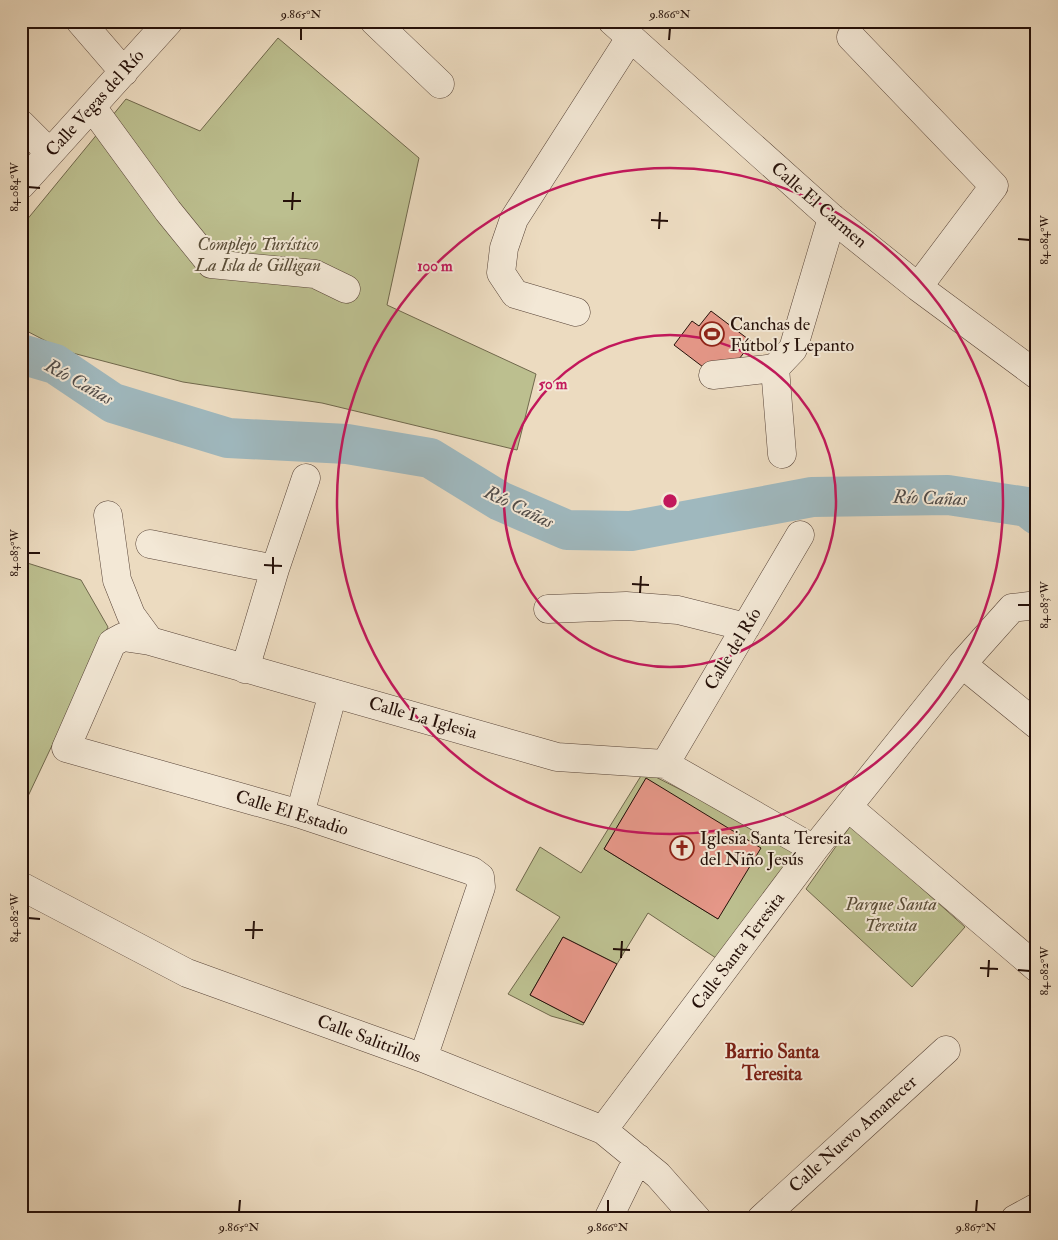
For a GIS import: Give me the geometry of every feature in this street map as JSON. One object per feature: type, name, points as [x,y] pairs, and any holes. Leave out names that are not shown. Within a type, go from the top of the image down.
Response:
[{"type":"street","points":[[80,21],[124,72]]},
{"type":"street","name":"Calle Vegas del Río","points":[[21,185],[170,21]]},
{"type":"street","points":[[374,21],[440,84]]},
{"type":"street","points":[[576,312],[515,294],[501,273],[504,248],[514,218],[621,30]]},
{"type":"street","name":"Calle El Carmen","points":[[621,30],[832,218],[918,287],[1037,375]]},
{"type":"street","points":[[851,37],[994,186],[918,287]]},
{"type":"street","points":[[92,106],[168,211],[211,264],[315,274],[346,289]]},
{"type":"street","points":[[21,124],[50,152]]},
{"type":"street","points":[[713,375],[775,368],[793,349],[832,218]]},
{"type":"street","points":[[775,368],[782,454]]},
{"type":"street","points":[[245,669],[275,569],[306,478]]},
{"type":"street","points":[[108,515],[117,580],[131,616],[150,641]]},
{"type":"street","name":"Calle del Río","points":[[665,764],[800,535]]},
{"type":"street","points":[[150,544],[275,569]]},
{"type":"street","name":"Calle Santa Teresita","points":[[604,1130],[814,849],[962,664],[1012,608],[1037,605]]},
{"type":"street","points":[[548,609],[626,606],[678,610],[746,627]]},
{"type":"street","name":"Calle El Estadio","points":[[150,641],[122,637],[112,643],[66,748],[300,814],[472,870],[480,877],[481,887],[423,1058]]},
{"type":"street","name":"Calle La Iglesia","points":[[150,641],[557,757],[665,764],[814,849]]},
{"type":"street","points":[[962,664],[1037,725]]},
{"type":"street","points":[[300,814],[333,693]]},
{"type":"street","points":[[848,807],[1037,968]]},
{"type":"street","name":"Calle Salitrillos","points":[[21,886],[187,973],[423,1058],[604,1130],[658,1175],[697,1219]]},
{"type":"street","name":"Calle Nuevo Amanecer","points":[[761,1219],[946,1050]]},
{"type":"street","points":[[608,1219],[638,1158]]},
{"type":"street","points":[[1015,1219],[1037,1206]]},
{"type":"green space","name":"Complejo Turístico La Isla de Gilligan","points":[[278,38],[419,158],[387,305],[536,374],[517,450],[322,403],[183,382],[65,351],[21,328],[21,227],[126,99],[200,131]]},
{"type":"green space","points":[[21,561],[81,580],[108,627],[21,811]]},
{"type":"green space","points":[[644,771],[785,843],[796,855],[719,960],[648,913],[617,964],[563,937],[530,995],[584,1023],[583,1025],[551,1016],[508,994],[560,917],[516,890],[540,847],[581,873]],"holes":[[[646,779],[718,919],[604,849]]]},
{"type":"green space","name":"Parque Santa Teresita","points":[[851,825],[965,927],[912,987],[806,889]]},
{"type":"building","name":"Canchas de Fútbol 5 Lepanto","points":[[711,311],[752,342],[733,367],[703,367],[674,345],[692,321],[699,326]]},
{"type":"building","name":"Iglesia Santa Teresita del Niño Jesús","points":[[646,778],[761,848],[718,919],[604,849]]},
{"type":"building","points":[[563,937],[617,964],[584,1023],[530,995]]},
{"type":"waterway","name":"Río Cañas","points":[[21,354],[55,364],[113,403],[228,438],[347,444],[430,458],[500,501],[567,530],[631,531],[812,497],[948,495],[1027,507],[1037,515]]},
{"type":"place","name":"Canchas de Fútbol 5 Lepanto","points":[[712,334]]},
{"type":"place","name":"Iglesia Santa Teresita del Niño Jesús","points":[[682,848]]},
{"type":"district","name":"Barrio Santa Teresita","points":[[772,1063]]}]
